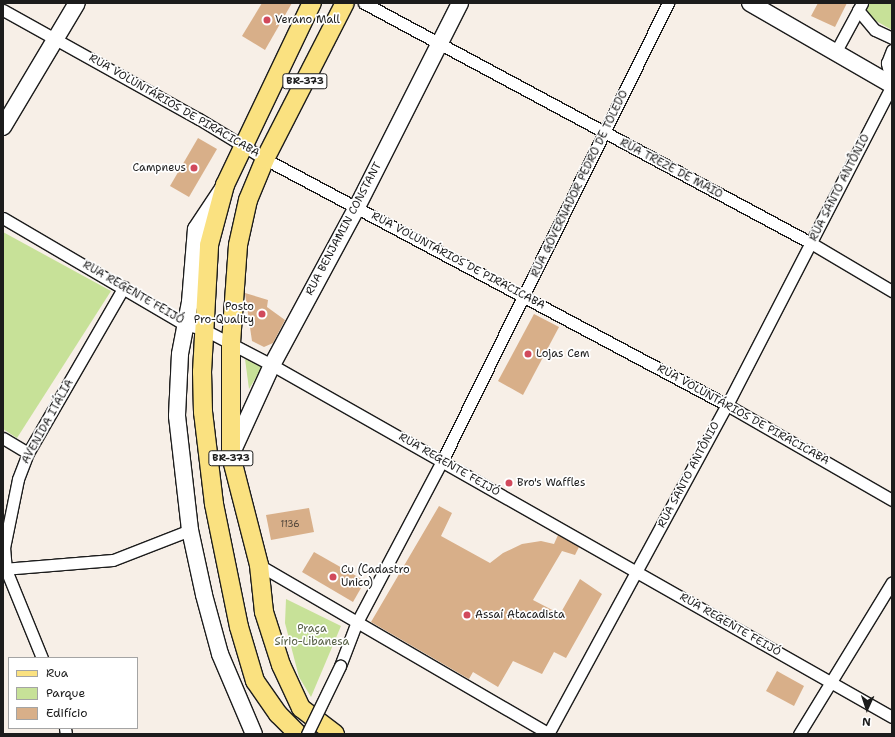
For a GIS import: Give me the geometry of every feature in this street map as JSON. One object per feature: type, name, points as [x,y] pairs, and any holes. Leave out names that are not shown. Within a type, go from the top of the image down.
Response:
[{"type":"main road","name":"BR-373","points":[[298,734],[278,714],[255,681],[239,627],[214,504],[203,412],[203,329],[209,245],[225,185],[312,3]]},
{"type":"main road","name":"BR-373","points":[[335,734],[301,708],[291,688],[264,612],[259,565],[231,456],[231,343],[238,245],[248,200],[265,159],[346,3]]},
{"type":"street","points":[[3,127],[77,3]]},
{"type":"street","name":"RUA TREZE DE MAIO","points":[[364,3],[437,44],[811,243],[892,291]]},
{"type":"street","name":"RUA BENJAMIN CONSTANT","points":[[231,456],[272,365],[357,207],[437,44],[460,3]]},
{"type":"street","name":"RUA GOVERNADOR PEDRO DE TOLEDO","points":[[307,734],[340,666],[356,624],[442,461],[605,134],[668,3]]},
{"type":"street","points":[[750,3],[892,85]]},
{"type":"street","points":[[835,53],[860,7],[875,30],[892,38]]},
{"type":"street","name":"RUA VOLUNTÁRIOS DE PIRACICABA","points":[[3,10],[244,145],[265,159],[727,405],[892,500]]},
{"type":"street","points":[[892,50],[887,63],[892,85]]},
{"type":"street","name":"RUA SANTO ANTÔNIO","points":[[549,734],[727,405],[892,85]]},
{"type":"street","points":[[225,185],[196,229],[190,302],[184,324],[177,416],[190,530],[220,654],[254,734]]},
{"type":"street","name":"RUA REGENTE FEIJÓ","points":[[3,218],[124,287],[184,324],[203,329],[272,365],[892,717]]},
{"type":"street","name":"AVENIDA ITÁLIA","points":[[42,657],[5,570],[4,548],[18,479],[28,453],[124,287]]},
{"type":"street","points":[[3,438],[28,453]]},
{"type":"street","points":[[5,570],[112,560],[190,530]]},
{"type":"street","points":[[259,565],[356,624],[549,734]]},
{"type":"street","points":[[799,734],[829,682],[892,582]]},
{"type":"green space","points":[[868,3],[892,3],[892,30],[862,13]]},
{"type":"green space","points":[[3,232],[111,291],[17,438],[3,429]]},
{"type":"green space","points":[[245,359],[263,366],[249,389]]},
{"type":"green space","name":"Praça Sírio-Libanesa","points":[[286,599],[341,626],[311,697],[299,677],[285,623]]},
{"type":"building","name":"Verano Mall","points":[[262,3],[292,3],[265,50],[242,36]]},
{"type":"building","points":[[818,3],[847,3],[835,27],[811,16]]},
{"type":"building","name":"Campneus","points":[[198,138],[217,149],[189,197],[170,186]]},
{"type":"building","name":"Posto Pro-Quality","points":[[245,293],[268,300],[267,307],[285,320],[273,343],[264,347],[252,341]]},
{"type":"building","name":"Lojas Cem","points":[[534,314],[559,327],[523,395],[498,381]]},
{"type":"building","name":"Assaí Atacadista","points":[[439,506],[452,513],[441,536],[490,563],[503,553],[522,544],[541,541],[554,544],[558,535],[579,547],[575,555],[562,551],[533,600],[560,614],[580,579],[602,594],[566,658],[554,652],[542,674],[513,661],[498,687],[473,672],[469,679],[371,622]]},
{"type":"building","points":[[309,508],[314,532],[271,540],[266,515]]},
{"type":"building","name":"Cu (Cadastro Unico)","points":[[314,552],[365,581],[353,602],[302,572]]},
{"type":"building","points":[[777,671],[804,686],[794,706],[766,691]]},
{"type":"place","name":"Verano Mall","points":[[267,20]]},
{"type":"place","name":"Campneus","points":[[194,168]]},
{"type":"place","name":"Posto Pro-Quality","points":[[262,314]]},
{"type":"place","name":"Lojas Cem","points":[[528,354]]},
{"type":"place","name":"Bro's Waffles","points":[[509,483]]},
{"type":"place","name":"Cu (Cadastro Unico)","points":[[333,577]]},
{"type":"place","name":"Assaí Atacadista","points":[[467,615]]}]
